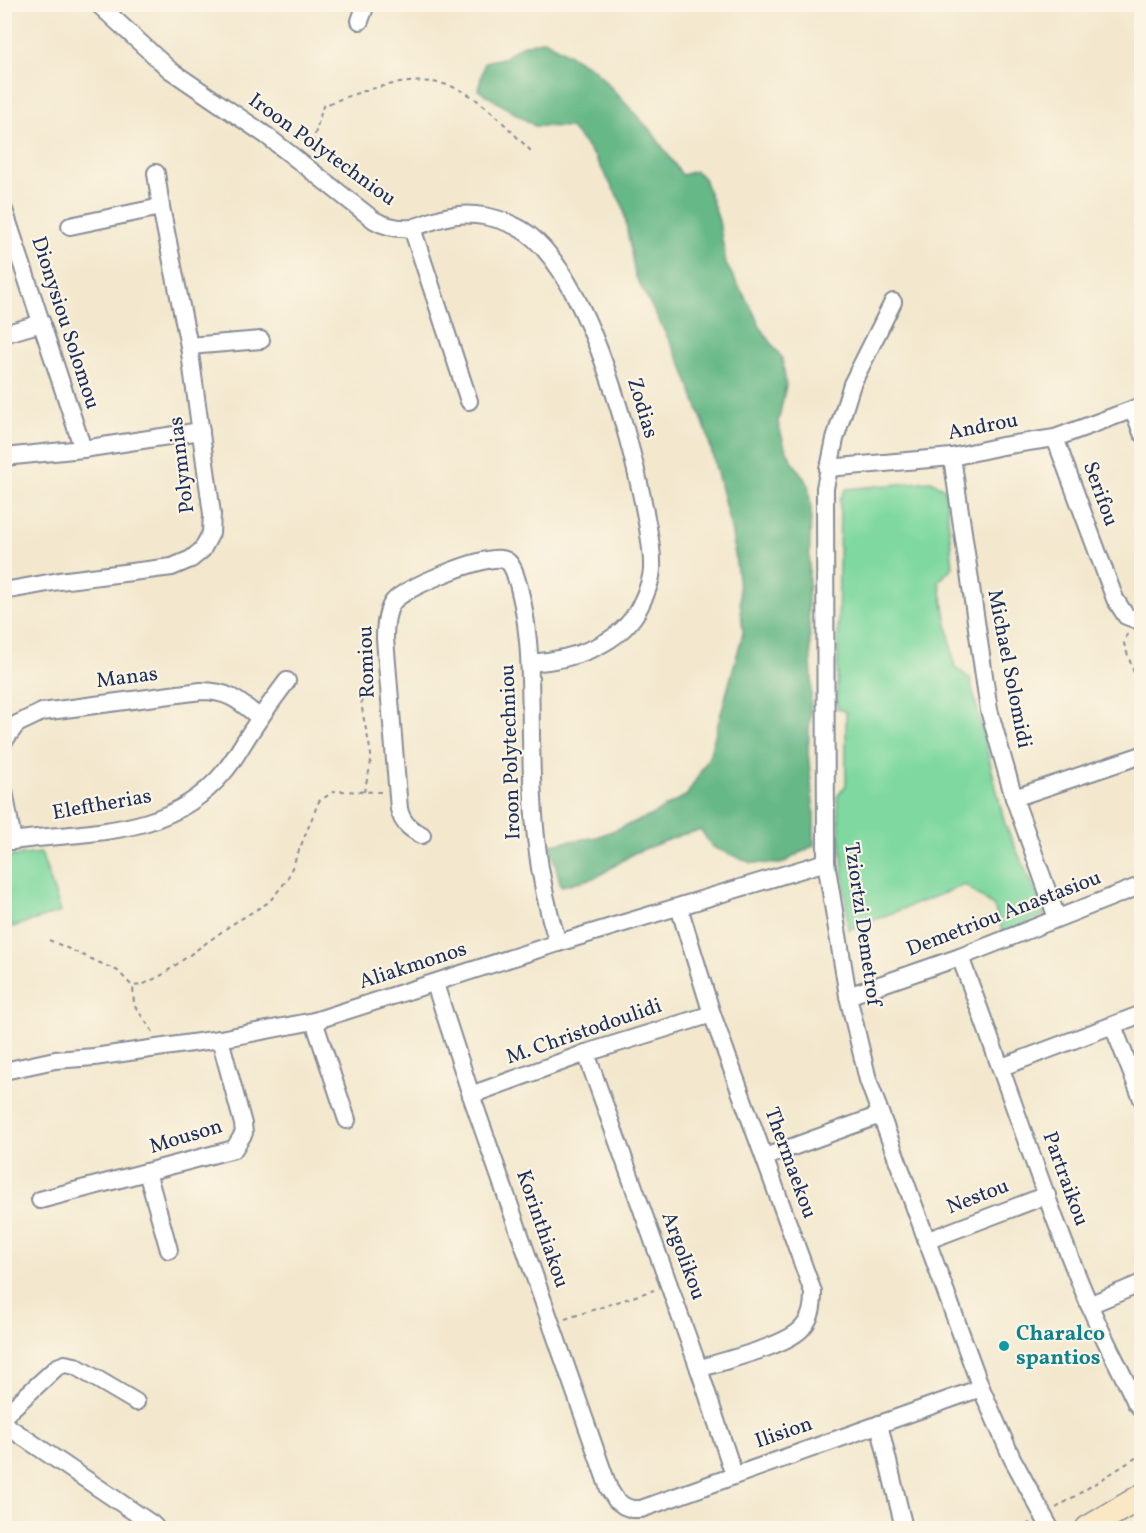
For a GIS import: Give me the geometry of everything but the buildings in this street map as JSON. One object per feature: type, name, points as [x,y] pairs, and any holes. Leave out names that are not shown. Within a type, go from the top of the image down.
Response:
[{"type":"main road","points":[[1088,1528],[1142,1496]]},
{"type":"street","name":"Iroon Polytechniou","points":[[98,4],[171,70],[267,136],[374,220],[382,225],[412,228],[469,401]]},
{"type":"street","points":[[360,21],[366,4]]},
{"type":"street","name":"Polymnias","points":[[4,591],[59,581],[172,567],[191,559],[202,550],[211,533],[213,514],[189,345],[156,173]]},
{"type":"street","points":[[70,226],[161,207]]},
{"type":"street","name":"Dionysiou Solomou","points":[[4,210],[83,449]]},
{"type":"street","name":"Zodias","points":[[412,228],[449,216],[478,215],[518,227],[540,244],[561,272],[585,317],[625,424],[639,481],[652,570],[641,606],[620,631],[591,649],[564,659],[530,663]]},
{"type":"street","name":"Tziortzi Demetrof","points":[[893,302],[852,384],[828,468],[824,513],[826,862],[848,996],[868,1080],[981,1388],[1012,1458],[1047,1522]]},
{"type":"street","points":[[4,334],[42,323]]},
{"type":"street","points":[[189,345],[261,340]]},
{"type":"street","points":[[1137,408],[1142,433]]},
{"type":"street","name":"Androu","points":[[828,468],[952,457],[1055,438],[1137,408]]},
{"type":"street","points":[[4,457],[83,449],[201,431]]},
{"type":"street","name":"Serifou","points":[[1055,438],[1115,599],[1126,616],[1136,620]]},
{"type":"street","name":"Michael Solomidi","points":[[952,457],[989,710],[1014,798],[1057,918]]},
{"type":"street","name":"Romiou","points":[[422,835],[412,830],[402,819],[397,792],[385,630],[388,611],[393,602],[402,594],[430,580],[490,560],[507,561]]},
{"type":"street","name":"Iroon Polytechniou","points":[[507,561],[518,583],[530,663],[532,769],[537,850],[544,898],[558,943]]},
{"type":"street","name":"Eleftherias","points":[[9,842],[138,825],[164,818],[182,808],[211,786],[226,770],[287,681]]},
{"type":"street","name":"Manas","points":[[4,741],[17,724],[42,712],[201,691],[226,694],[260,718]]},
{"type":"street","points":[[1014,798],[1142,755]]},
{"type":"street","points":[[4,791],[9,842]]},
{"type":"street","name":"Aliakmonos","points":[[4,1071],[55,1060],[165,1047],[314,1021],[558,943],[826,862]]},
{"type":"street","name":"Demetriou Anastasiou","points":[[848,996],[960,957],[1142,885]]},
{"type":"street","name":"Thermaekou","points":[[679,907],[712,1014],[813,1292],[810,1318],[803,1328],[789,1339],[699,1369]]},
{"type":"street","name":"Partraikou","points":[[960,957],[1089,1305],[1136,1403],[1142,1410]]},
{"type":"street","name":"Korinthiakou","points":[[435,984],[471,1095],[609,1489]]},
{"type":"street","name":"M. Christodoulidi","points":[[471,1095],[586,1053],[712,1014]]},
{"type":"street","points":[[1002,1067],[1142,1014]]},
{"type":"street","points":[[314,1021],[347,1120]]},
{"type":"street","points":[[1113,1026],[1142,1099]]},
{"type":"street","name":"Mouson","points":[[40,1200],[226,1153],[238,1145],[244,1134],[243,1124],[220,1038]]},
{"type":"street","name":"Argolikou","points":[[586,1053],[699,1369],[734,1475]]},
{"type":"street","points":[[765,1157],[880,1115]]},
{"type":"street","points":[[147,1172],[169,1250]]},
{"type":"street","name":"Nestou","points":[[926,1241],[1047,1195]]},
{"type":"street","points":[[1089,1305],[1142,1283]]},
{"type":"street","points":[[4,1416],[57,1367],[65,1364],[75,1366],[136,1402]]},
{"type":"street","name":"Ilision","points":[[609,1489],[616,1500],[624,1506],[641,1509],[981,1388]]},
{"type":"street","points":[[4,1424],[156,1528]]},
{"type":"street","points":[[879,1424],[904,1528]]},
{"type":"path","points":[[306,166],[323,106],[350,95],[393,84],[428,82],[454,87],[476,100],[532,152]]},
{"type":"path","points":[[1136,620],[1124,644],[1142,696]]},
{"type":"path","points":[[364,792],[371,758],[361,696],[367,668],[386,643]]},
{"type":"path","points":[[133,986],[142,985],[162,975],[231,925],[269,902],[287,880],[319,801],[335,792],[397,792]]},
{"type":"path","points":[[49,940],[118,971],[133,986],[134,1005],[165,1047]]},
{"type":"path","points":[[551,1324],[669,1285]]},
{"type":"path","points":[[1047,1522],[1142,1454]]},
{"type":"green space","points":[[544,40],[594,69],[652,132],[682,175],[695,171],[704,178],[719,221],[726,264],[760,327],[782,358],[786,385],[778,423],[785,447],[808,484],[811,509],[808,605],[812,678],[808,752],[814,813],[814,845],[781,864],[752,863],[712,847],[701,830],[634,853],[597,877],[561,886],[550,844],[597,837],[650,816],[687,795],[709,757],[743,633],[732,533],[707,433],[682,365],[635,275],[623,206],[595,157],[570,127],[535,126],[478,90],[485,62],[503,58],[521,46]]},
{"type":"green space","points":[[931,481],[945,488],[953,567],[939,581],[955,667],[970,679],[1005,825],[1046,914],[1003,933],[994,907],[965,885],[848,930],[837,797],[846,785],[846,712],[837,708],[840,499],[846,489]]},
{"type":"green space","points":[[41,853],[61,912],[12,927],[5,905],[5,857]]},
{"type":"place","name":"Charalco spantios","points":[[1004,1346]]}]
